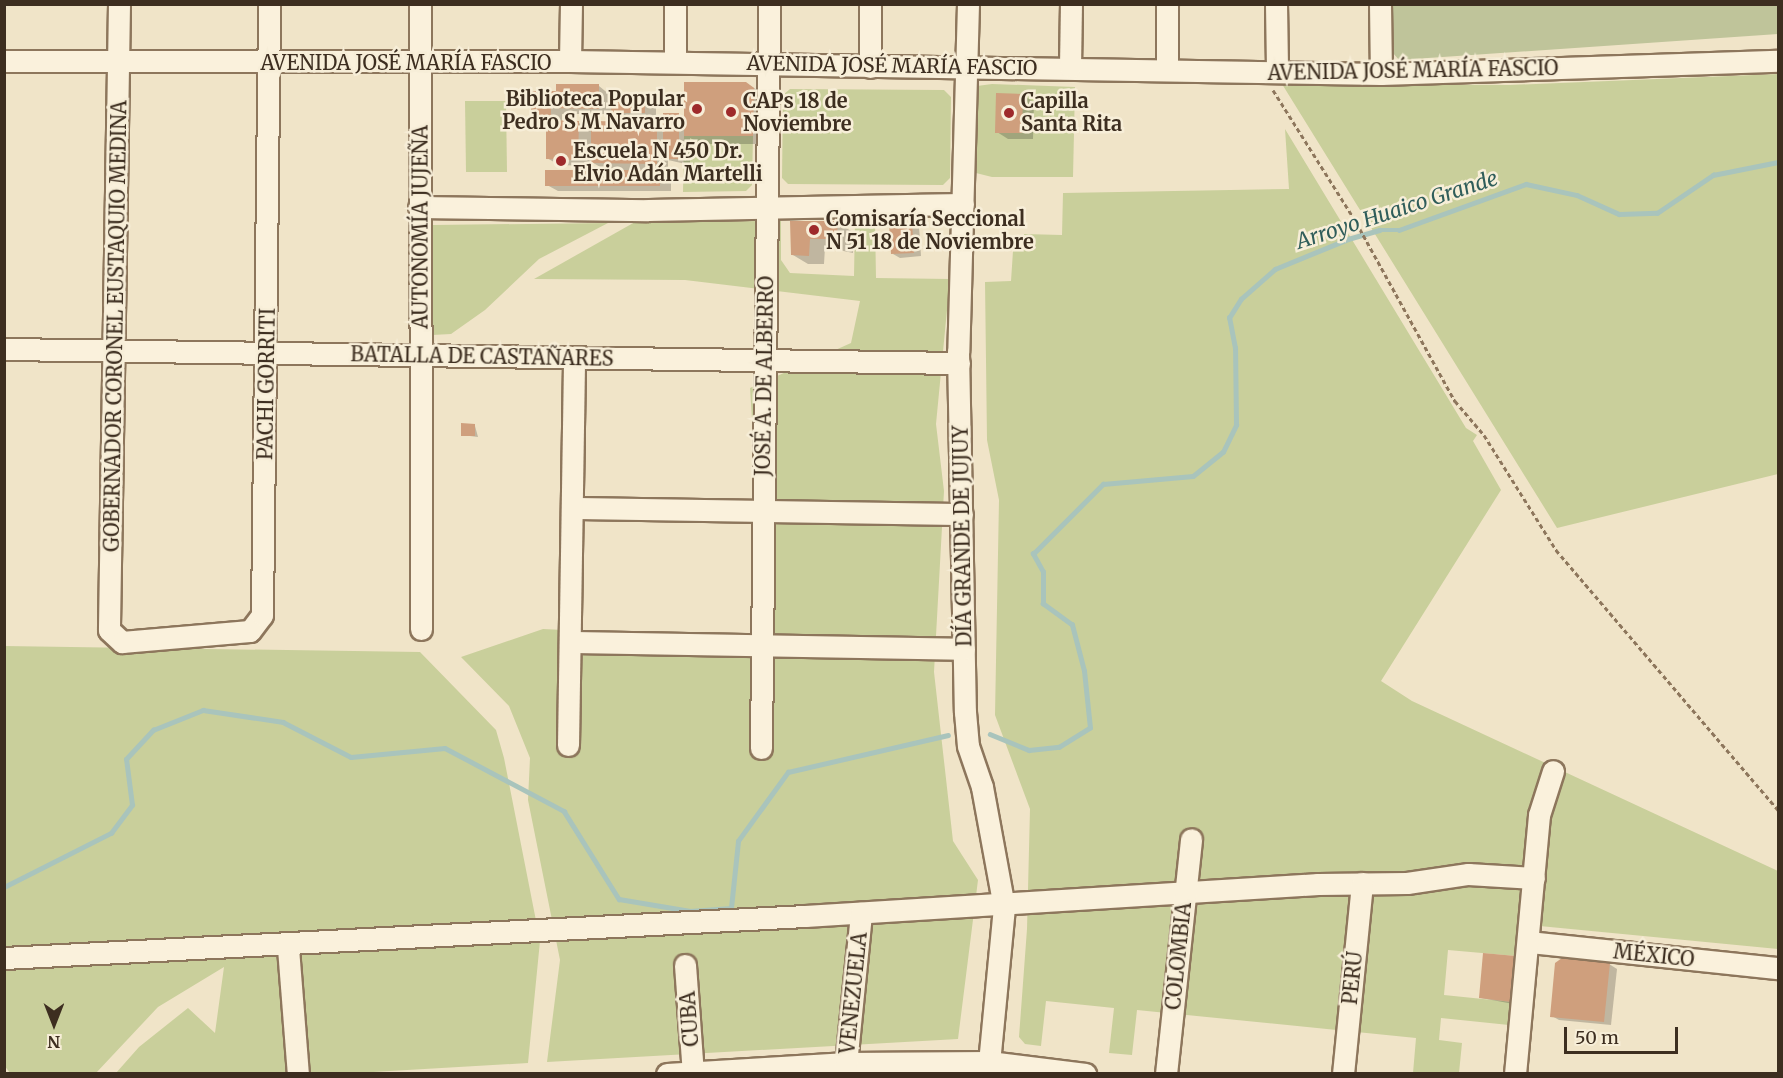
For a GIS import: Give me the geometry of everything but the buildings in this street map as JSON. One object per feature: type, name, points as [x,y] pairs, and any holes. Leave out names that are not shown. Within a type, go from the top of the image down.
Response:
[{"type":"street","name":"GOBERNADOR CORONEL EUSTAQUIO MEDINA","points":[[119,4],[116,349],[109,630],[122,642]]},
{"type":"street","name":"PACHI GORRITI","points":[[122,642],[250,631],[262,615],[267,354],[269,4]]},
{"type":"street","name":"AUTONOMÍA JUJEÑA","points":[[420,4],[421,629]]},
{"type":"street","points":[[570,61],[571,4]]},
{"type":"street","points":[[675,4],[675,62]]},
{"type":"street","name":"JOSÉ A. DE ALBERRO","points":[[761,747],[763,360],[769,4]]},
{"type":"street","points":[[870,4],[870,67]]},
{"type":"street","name":"DÍA GRANDE DE JUJUY","points":[[968,4],[959,363],[964,649],[968,746],[982,787],[1004,904],[988,1068]]},
{"type":"street","points":[[1070,67],[1071,4]]},
{"type":"street","points":[[1167,4],[1167,69]]},
{"type":"street","points":[[1276,4],[1277,71]]},
{"type":"street","points":[[1380,4],[1381,74]]},
{"type":"street","name":"AVENIDA JOSÉ MARÍA FASCIO","points":[[4,61],[119,63],[570,61],[870,67],[1070,67],[1381,74],[1779,61]]},
{"type":"street","points":[[419,207],[648,210],[766,205],[963,204]]},
{"type":"street","name":"BATALLA DE CASTAÑARES","points":[[4,349],[959,363]]},
{"type":"street","points":[[568,745],[574,357]]},
{"type":"street","points":[[572,508],[962,514]]},
{"type":"street","points":[[570,642],[964,649]]},
{"type":"street","points":[[1515,1074],[1539,815],[1553,771]]},
{"type":"street","name":"COLOMBIA","points":[[1166,1074],[1191,839]]},
{"type":"street","points":[[4,958],[861,913],[1362,883],[1407,883],[1468,874],[1534,878]]},
{"type":"street","name":"PERÚ","points":[[1343,1074],[1362,883]]},
{"type":"street","name":"VENEZUELA","points":[[846,1068],[861,913]]},
{"type":"street","name":"MÉXICO","points":[[1529,942],[1779,968]]},
{"type":"street","points":[[288,948],[298,1074]]},
{"type":"street","name":"CUBA","points":[[685,965],[693,1073]]},
{"type":"street","points":[[667,1074],[846,1068],[988,1068],[1083,1073]]},
{"type":"path","points":[[1277,71],[1272,88],[1356,222],[1455,401],[1484,435],[1556,550],[1779,810]]},
{"type":"green space","points":[[1393,5],[1778,5],[1778,34],[1399,60],[1393,53]]},
{"type":"green space","points":[[1778,74],[1778,474],[1557,528],[1282,84],[1510,85]]},
{"type":"green space","points":[[992,84],[1075,87],[1073,177],[992,177],[976,173],[977,86]]},
{"type":"green space","points":[[790,89],[944,90],[951,97],[950,178],[943,185],[788,184],[782,178],[783,95]]},
{"type":"green space","points":[[465,101],[506,101],[507,172],[466,172]]},
{"type":"green space","points":[[1285,129],[1466,428],[1477,435],[1473,441],[1501,490],[1381,681],[1412,701],[1778,871],[1778,949],[1519,924],[1516,956],[1448,950],[1444,995],[1512,1002],[1509,1025],[1441,1018],[1439,1040],[1462,1043],[1459,1073],[1413,1073],[1416,1038],[1137,1010],[1132,1055],[1109,1053],[1114,1008],[1046,1001],[1041,1046],[1025,1044],[1019,1037],[1027,929],[1030,809],[995,715],[999,500],[987,440],[985,282],[1011,281],[1013,251],[1024,250],[1024,234],[1062,235],[1063,193],[1289,189]]},
{"type":"green space","points":[[684,136],[753,136],[752,185],[746,191],[683,192]]},
{"type":"green space","points":[[781,221],[781,260],[790,273],[854,276],[855,221],[875,221],[876,278],[950,279],[936,424],[944,491],[934,672],[953,841],[978,880],[958,1039],[547,1062],[560,960],[528,800],[530,758],[509,706],[461,657],[543,629],[766,640],[750,388],[851,343],[860,301],[685,280],[534,279],[635,222]]},
{"type":"green space","points":[[608,223],[539,259],[485,310],[451,334],[432,335],[433,225]]},
{"type":"green space","points":[[4,646],[420,652],[496,730],[504,758],[540,941],[528,1063],[339,1074],[116,1073],[139,1047],[188,1008],[215,1033],[224,967],[158,1007],[96,1073],[10,1073],[4,1065]]},
{"type":"waterway","name":"Arroyo Huaico Grande","points":[[990,734],[1029,750],[1059,747],[1090,728],[1084,671],[1072,625],[1043,604],[1043,572],[1033,554],[1103,484],[1193,476],[1223,452],[1236,425],[1235,348],[1229,318],[1241,299],[1275,269],[1348,239],[1380,230],[1399,230],[1526,184],[1577,195],[1619,214],[1657,213],[1713,175],[1778,162]]},
{"type":"waterway","points":[[4,887],[111,833],[132,805],[126,759],[153,730],[203,710],[283,722],[351,757],[445,748],[564,811],[619,899],[690,911],[731,908],[738,841],[788,772],[948,735]]},
{"type":"place","name":"Biblioteca Popular Pedro S M Navarro","points":[[697,109]]},
{"type":"place","name":"CAPs 18 de Noviembre","points":[[731,112]]},
{"type":"place","name":"Capilla Santa Rita","points":[[1009,113]]},
{"type":"place","name":"Escuela N 450 Dr. Elvio Adán Martelli","points":[[561,161]]},
{"type":"place","name":"Comisaría Seccional N 51 18 de Noviembre","points":[[814,230]]}]
